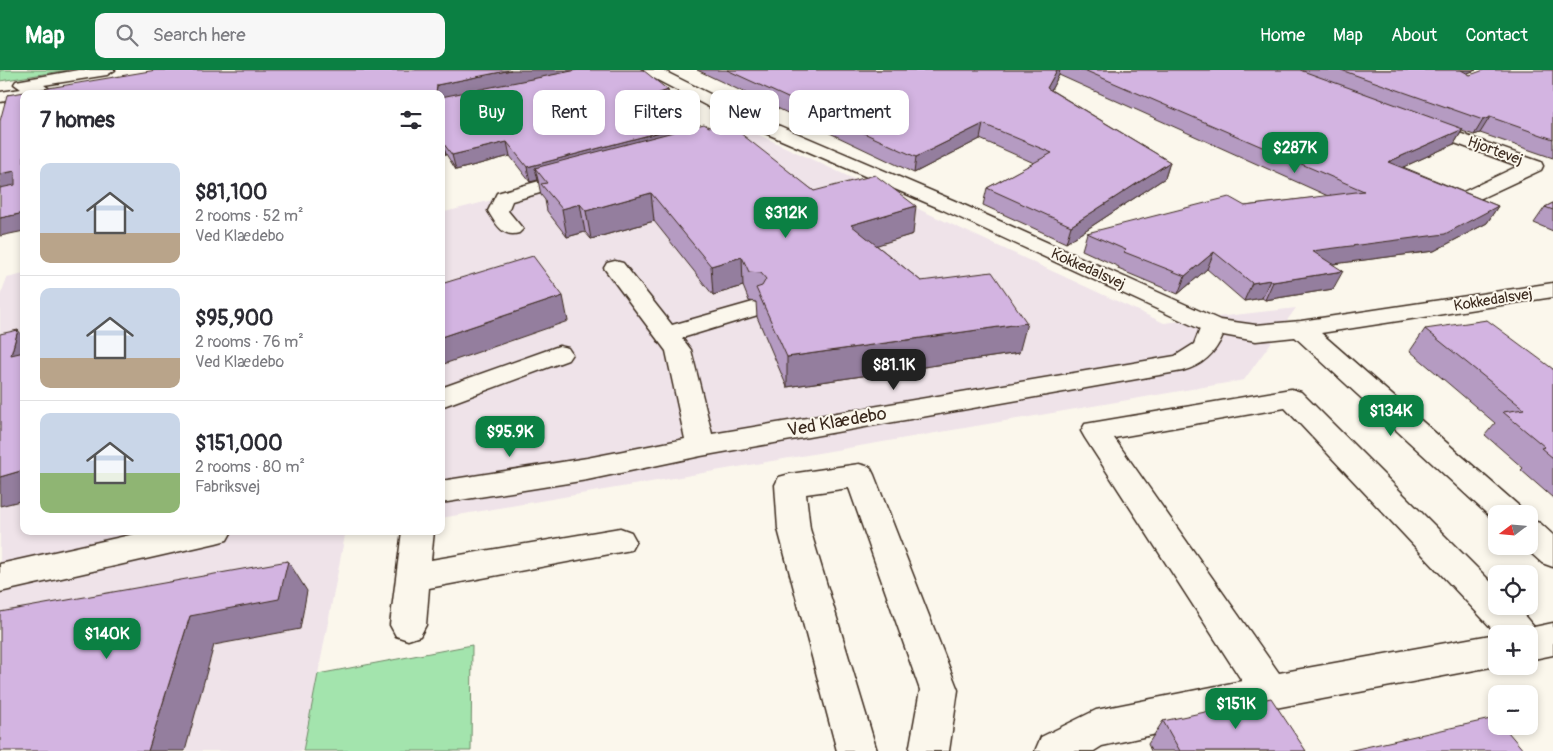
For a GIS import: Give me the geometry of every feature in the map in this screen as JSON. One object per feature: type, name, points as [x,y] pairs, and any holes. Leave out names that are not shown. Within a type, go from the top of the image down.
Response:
[{"type":"street","points":[[0,88],[107,70]]},
{"type":"street","name":"Kokkedalsvej","points":[[650,70],[710,99]]},
{"type":"street","points":[[42,90],[125,76]]},
{"type":"street","points":[[0,97],[20,94]]},
{"type":"street","name":"Hjortevej","points":[[1406,118],[1534,166],[1468,196]]},
{"type":"street","name":"Kokkedalsvej","points":[[779,132],[948,205],[1214,326],[1256,333],[1302,329],[1553,290]]},
{"type":"street","points":[[512,229],[498,210],[504,197],[597,172]]},
{"type":"street","points":[[615,268],[678,350],[701,446]]},
{"type":"street","points":[[666,335],[753,309]]},
{"type":"street","name":"Ved Klædebo","points":[[445,491],[1182,363],[1205,348],[1214,326]]},
{"type":"street","points":[[1302,329],[1498,505]]},
{"type":"street","points":[[445,397],[559,354]]},
{"type":"street","points":[[1270,692],[1095,431],[1291,398],[1510,625]]},
{"type":"street","points":[[857,751],[794,530],[790,486],[859,475],[939,690],[929,751]]},
{"type":"street","points":[[0,578],[153,542],[193,535]]},
{"type":"street","points":[[408,625],[418,535]]},
{"type":"street","points":[[1538,540],[1553,554]]},
{"type":"street","points":[[413,577],[620,541]]},
{"type":"street","points":[[1055,751],[1096,729],[1270,692],[1488,649]]},
{"type":"shaded area","points":[[747,135],[759,135],[1164,323],[1296,308],[1244,380],[445,517],[445,212]]},
{"type":"shaded area","points":[[20,275],[20,535],[345,535],[303,751],[0,751],[0,296],[7,278]]},
{"type":"green space","points":[[0,70],[68,70],[0,81]]},
{"type":"green space","points":[[472,645],[471,751],[303,751],[318,674]]},
{"type":"building","points":[[156,70],[511,70],[437,85],[436,90],[37,90]]},
{"type":"building","points":[[577,70],[643,70],[668,90],[615,90],[615,135],[649,135],[527,167],[507,142],[452,155],[445,145],[445,96],[460,93],[460,135],[523,135],[523,90],[476,90]]},
{"type":"building","points":[[727,70],[1057,70],[1047,88],[1170,162],[1071,226],[987,188],[1052,153],[983,124],[916,157],[868,135],[909,135],[909,90],[789,90],[789,99],[779,94],[779,90],[770,90]]},
{"type":"building","points":[[1084,70],[1300,70],[1463,129],[1388,162],[1498,206],[1445,234],[1312,251],[1343,271],[1273,282],[1270,280],[1252,283],[1214,252],[1185,276],[1124,252],[1126,250],[1087,233],[1229,197],[1245,206],[1364,191]]},
{"type":"building","points":[[1341,70],[1461,70],[1470,75],[1484,70],[1553,70],[1553,139],[1490,117],[1483,120]]},
{"type":"building","points":[[20,93],[20,214],[0,218],[0,188],[15,185],[15,171],[0,174],[0,121],[7,95]]},
{"type":"building","points":[[704,124],[710,127],[710,135],[743,135],[814,191],[875,175],[916,206],[851,225],[921,281],[992,272],[1027,323],[787,357],[756,288],[762,286],[766,279],[761,273],[749,272],[742,257],[711,266],[651,193],[586,211],[580,204],[562,209],[541,184],[547,183],[535,168],[662,135],[700,135],[700,125]]},
{"type":"building","points":[[1553,203],[1553,210],[1545,207]]},
{"type":"building","points":[[533,256],[563,296],[445,336],[445,283]]},
{"type":"building","points":[[1487,320],[1553,369],[1553,458],[1541,448],[1545,447],[1503,412],[1524,409],[1425,329]]},
{"type":"building","points":[[18,330],[11,355],[20,353],[20,471],[0,477],[0,334]]},
{"type":"building","points":[[288,561],[279,599],[190,616],[148,751],[0,751],[0,612]]},
{"type":"building","points":[[1271,698],[1306,751],[1180,751],[1163,721]]},
{"type":"building","points":[[1488,720],[1488,735],[1511,735],[1524,751],[1348,751]]}]
